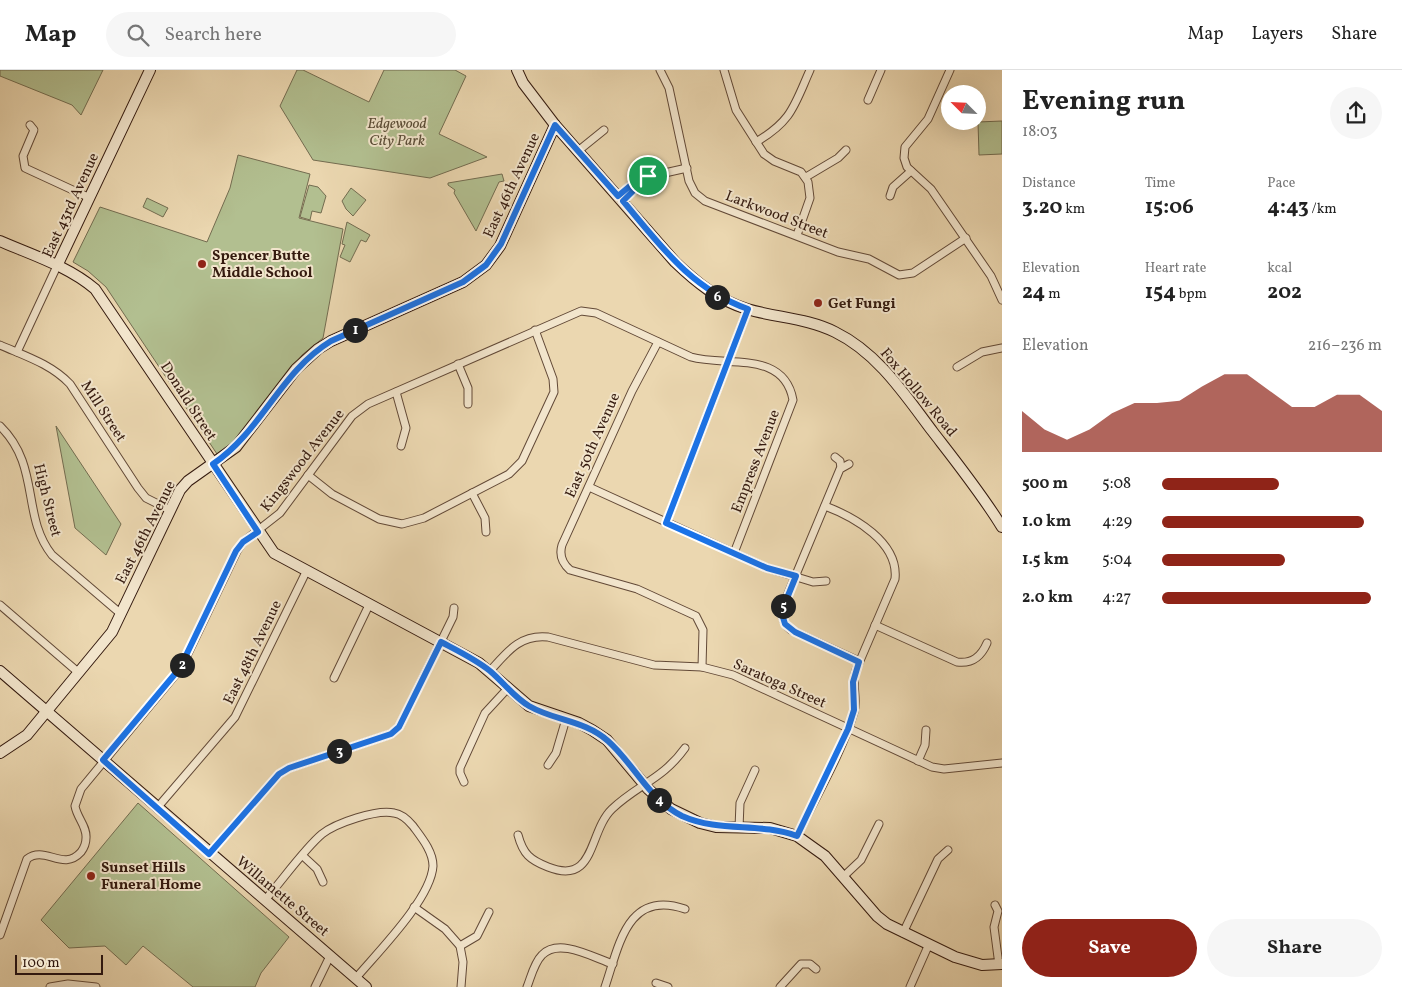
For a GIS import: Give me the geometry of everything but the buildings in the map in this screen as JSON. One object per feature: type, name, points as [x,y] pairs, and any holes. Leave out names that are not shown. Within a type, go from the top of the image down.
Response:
[{"type":"street","name":"East 43rd Avenue","points":[[17,352],[150,70]]},
{"type":"street","name":"Fox Hollow Road","points":[[517,70],[523,83],[555,125],[675,262],[696,282],[728,302],[748,309],[806,320],[822,326],[865,351],[892,378],[1000,520]]},
{"type":"street","name":"Larkwood Street","points":[[660,70],[669,88],[686,168],[692,187],[706,201],[838,252],[869,259],[892,273],[902,275],[915,272],[966,238]]},
{"type":"street","points":[[724,70],[736,110],[766,156],[801,172],[806,177],[810,187],[810,198],[796,235]]},
{"type":"street","points":[[756,142],[776,130],[786,121],[793,110],[810,70]]},
{"type":"street","points":[[868,100],[881,70]]},
{"type":"street","points":[[950,70],[928,119],[905,147],[905,163],[910,171],[931,189],[966,238],[991,276],[1002,300]]},
{"type":"street","points":[[30,125],[34,130],[23,156],[25,168],[90,198]]},
{"type":"street","name":"East 46th Avenue","points":[[0,753],[27,734],[112,632],[180,490],[188,481],[236,447],[296,369],[318,349],[331,341],[463,282],[486,265],[501,244],[555,125]]},
{"type":"street","points":[[578,151],[604,130]]},
{"type":"street","points":[[806,177],[838,158],[846,150]]},
{"type":"street","points":[[621,199],[636,181],[648,176],[686,168]]},
{"type":"street","points":[[890,196],[892,187],[910,171]]},
{"type":"street","name":"Donald Street","points":[[0,241],[82,278],[108,306],[258,532],[274,553],[306,572],[441,642],[490,671],[529,706],[579,723],[607,740],[645,786],[664,804],[683,816],[716,827],[770,828],[797,836],[817,849],[844,876],[877,916],[903,933],[967,961],[982,965],[1000,964],[994,927],[998,911],[995,905]]},
{"type":"street","points":[[666,523],[748,309]]},
{"type":"street","name":"Kingswood Avenue","points":[[0,934],[27,858],[38,854],[61,861],[68,860],[83,850],[86,832],[77,813],[76,802],[85,782],[174,677],[236,551],[243,542],[277,516],[356,413],[368,404],[576,312],[586,311],[692,357],[707,361],[728,362]]},
{"type":"street","points":[[308,475],[335,496],[379,519],[396,523],[420,520],[501,479],[519,466],[552,397],[553,379],[535,330]]},
{"type":"street","name":"East 50th Avenue","points":[[658,342],[632,391],[562,545],[561,553],[563,562],[575,572],[637,588],[696,616],[703,630],[702,667]]},
{"type":"street","name":"Mill Street","points":[[0,345],[52,368],[62,375],[70,384],[138,488],[146,498],[170,510]]},
{"type":"street","points":[[957,368],[982,352],[1002,348]]},
{"type":"street","name":"Empress Avenue","points":[[728,362],[746,362],[768,367],[784,379],[790,389],[793,400],[734,553]]},
{"type":"street","points":[[458,364],[468,388],[468,404]]},
{"type":"street","points":[[396,392],[406,428],[401,446]]},
{"type":"street","name":"High Street","points":[[0,426],[18,448],[25,465],[43,544],[52,555],[121,614]]},
{"type":"street","points":[[835,458],[840,461],[841,468],[782,614],[785,624],[795,632],[859,662]]},
{"type":"street","points":[[841,468],[849,464]]},
{"type":"street","points":[[589,487],[767,568],[813,582],[826,581]]},
{"type":"street","points":[[472,493],[485,518],[486,532]]},
{"type":"street","points":[[797,836],[848,729],[854,710],[853,682],[859,662],[896,579],[895,560],[890,551],[860,524],[843,513],[825,506]]},
{"type":"street","name":"East 48th Avenue","points":[[157,808],[235,717],[306,572]]},
{"type":"street","points":[[0,605],[79,673]]},
{"type":"street","points":[[334,678],[369,605]]},
{"type":"street","points":[[209,854],[279,774],[289,768],[391,734],[399,727],[454,617],[454,608]]},
{"type":"street","points":[[875,625],[957,662],[969,662],[976,659],[987,643]]},
{"type":"street","name":"Saratoga Street","points":[[490,671],[518,642],[541,637],[654,665],[702,667],[733,675],[918,761],[944,769],[1002,763]]},
{"type":"street","name":"Willamette Street","points":[[0,671],[209,854],[366,987]]},
{"type":"street","points":[[464,782],[460,768],[483,716],[508,688]]},
{"type":"street","points":[[548,765],[556,753],[566,719]]},
{"type":"street","points":[[918,761],[925,745],[926,730]]},
{"type":"street","points":[[518,836],[524,853],[531,860],[557,870],[574,870],[586,860],[607,814],[672,765],[685,748]]},
{"type":"street","points":[[739,828],[740,803],[754,770]]},
{"type":"street","points":[[265,900],[322,834],[335,826],[374,814],[396,813],[412,825],[431,855],[433,866],[414,907],[356,978]]},
{"type":"street","points":[[844,876],[866,853],[879,824]]},
{"type":"street","points":[[903,933],[938,859],[948,850]]},
{"type":"street","points":[[303,856],[317,869],[324,882]]},
{"type":"street","points":[[604,987],[623,933],[631,920],[651,906],[662,904],[685,909]]},
{"type":"street","points":[[414,907],[445,929],[460,946],[463,962],[461,987]]},
{"type":"street","points":[[460,946],[477,936],[489,912]]},
{"type":"street","points":[[910,986],[929,944]]},
{"type":"street","points":[[526,987],[539,959],[546,952],[554,948],[569,949],[613,964]]},
{"type":"street","points":[[315,987],[330,956]]},
{"type":"street","points":[[780,987],[801,964],[810,964],[816,968]]},
{"type":"street","points":[[656,983],[668,987]]},
{"type":"street","points":[[50,987],[68,984],[96,987]]},
{"type":"green space","points":[[0,70],[103,70],[81,115],[72,105],[0,76]]},
{"type":"green space","name":"Edgewood City Park","points":[[297,70],[303,70],[369,102],[384,70],[455,70],[466,76],[439,134],[487,157],[430,178],[313,160],[280,106]]},
{"type":"green space","points":[[1002,121],[1002,154],[979,155],[978,130],[986,130],[986,122]]},
{"type":"green space","name":"Spencer Butte Middle School","points":[[238,155],[310,174],[299,218],[343,229],[323,338],[302,355],[235,440],[217,454],[106,287],[88,271],[73,262],[100,207],[207,242],[230,188]]},
{"type":"green space","points":[[502,174],[504,181],[499,182],[476,231],[454,193],[455,190],[448,183]]},
{"type":"green space","points":[[309,185],[318,187],[326,196],[321,213],[312,211],[310,220],[300,217]]},
{"type":"green space","points":[[351,188],[366,200],[353,216],[346,209],[342,201]]},
{"type":"green space","points":[[147,198],[168,208],[163,217],[143,207]]},
{"type":"green space","points":[[347,222],[370,235],[366,242],[361,240],[350,262],[340,257],[345,245],[342,244]]},
{"type":"green space","points":[[56,426],[121,524],[106,555],[75,528]]},
{"type":"green space","points":[[138,803],[289,937],[261,973],[255,987],[193,987],[143,946],[126,965],[105,946],[69,948],[41,920]]},
{"type":"place","name":"Spencer Butte Middle School","points":[[202,264]]},
{"type":"place","name":"Get Fungi","points":[[818,303]]},
{"type":"place","name":"Sunset Hills Funeral Home","points":[[91,876]]},
{"type":"route","points":[[555,125],[618,196],[636,181],[648,176],[623,201],[675,262],[696,282],[716,296],[748,309],[666,523],[767,568],[796,576],[783,608],[782,614],[785,624],[795,632],[859,662],[853,682],[856,700],[848,729],[797,836],[770,828],[716,827],[683,816],[671,809],[648,789],[619,752],[607,740],[579,723],[529,706],[479,663],[441,642],[436,649],[406,718],[399,727],[391,734],[289,768],[279,774],[209,854],[103,760],[174,677],[236,551],[243,542],[258,532],[213,464],[243,440],[307,357],[331,341],[454,287],[486,265],[494,256],[507,233],[555,125]]}]
